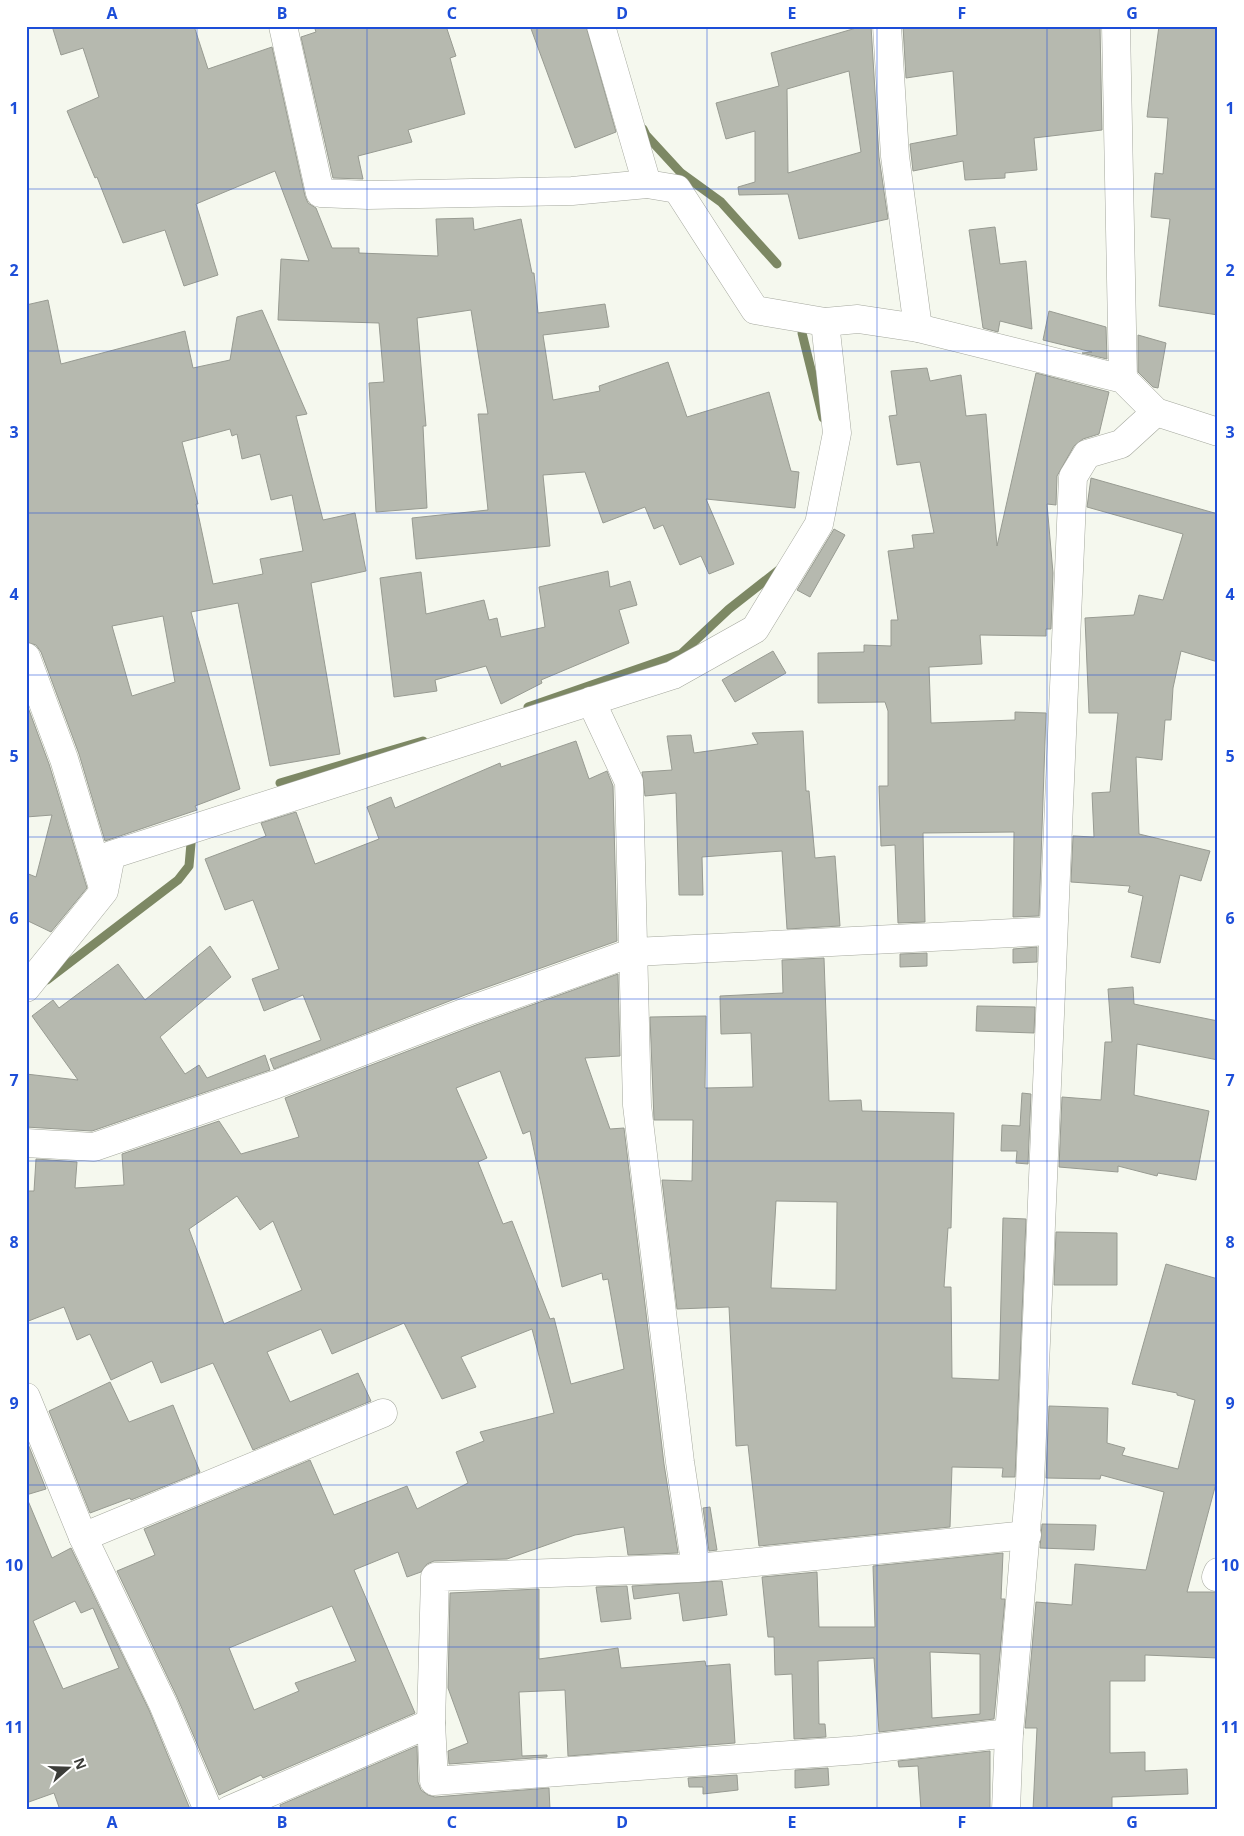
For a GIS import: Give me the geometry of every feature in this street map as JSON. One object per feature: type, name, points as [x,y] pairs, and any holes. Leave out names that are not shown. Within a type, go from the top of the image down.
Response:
[{"type":"street","points":[[282,26],[320,193],[368,195],[572,191],[647,184],[676,189],[755,310],[824,322],[858,319],[918,328],[1123,378],[1156,412],[1218,432]]},
{"type":"street","points":[[602,26],[647,184]]},
{"type":"street","points":[[887,26],[895,156],[918,328]]},
{"type":"street","points":[[1116,26],[1123,378]]},
{"type":"street","points":[[26,988],[104,892],[111,855],[673,675],[755,630],[819,524],[838,433],[824,322]]},
{"type":"street","points":[[1006,1810],[1009,1733],[1026,1535],[1073,477],[1087,454],[1120,444],[1156,412]]},
{"type":"street","points":[[26,657],[64,759],[104,892]]},
{"type":"street","points":[[591,701],[629,782],[637,1105],[680,1462],[696,1568]]},
{"type":"street","points":[[26,1143],[94,1147],[277,1084],[471,1010],[634,952],[1053,931]]},
{"type":"street","points":[[26,1397],[83,1537],[163,1704],[208,1810]]},
{"type":"street","points":[[83,1537],[383,1413]]},
{"type":"street","points":[[1009,1733],[859,1750],[434,1781],[431,1723],[435,1577],[696,1568],[1026,1535]]},
{"type":"street","points":[[229,1810],[431,1723]]},
{"type":"building","points":[[52,26],[194,26],[208,69],[272,47],[305,196],[308,203],[316,208],[332,248],[359,248],[359,253],[438,256],[436,219],[473,218],[474,230],[521,219],[532,273],[534,273],[538,313],[605,304],[609,327],[543,335],[553,400],[600,391],[599,386],[668,362],[687,417],[769,392],[791,471],[799,472],[795,508],[706,499],[734,564],[709,574],[701,556],[680,565],[663,525],[654,529],[645,507],[603,523],[585,472],[543,475],[550,546],[416,559],[412,518],[488,510],[478,414],[488,414],[471,310],[417,318],[426,426],[423,426],[427,508],[376,512],[369,383],[384,382],[379,323],[278,320],[281,259],[309,261],[275,171],[196,204],[218,275],[184,286],[165,230],[123,243],[97,177],[95,178],[67,111],[99,97],[83,48],[61,55]]},
{"type":"building","points":[[314,26],[446,26],[456,56],[450,58],[465,114],[408,130],[412,142],[358,156],[363,179],[333,178],[301,37],[316,32]]},
{"type":"building","points":[[530,26],[586,26],[616,132],[575,148]]},
{"type":"building","points":[[863,26],[871,26],[879,157],[888,219],[799,239],[788,194],[739,195],[738,187],[755,182],[755,131],[726,139],[716,103],[779,86],[771,53]],"holes":[[[849,71],[861,152],[788,173],[787,89]]]},
{"type":"building","points":[[903,26],[1100,26],[1102,130],[1034,138],[1037,170],[1005,173],[1005,178],[965,180],[963,161],[913,171],[910,144],[957,135],[953,71],[906,78]]},
{"type":"building","points":[[1159,26],[1218,26],[1218,315],[1159,306],[1170,219],[1151,217],[1155,173],[1163,174],[1168,118],[1147,117]]},
{"type":"building","points":[[995,227],[1000,264],[1026,261],[1032,329],[1000,321],[998,332],[983,328],[969,230]]},
{"type":"building","points":[[48,300],[61,364],[185,331],[193,368],[230,360],[237,317],[262,310],[307,414],[296,416],[323,520],[355,513],[366,571],[311,583],[340,754],[270,766],[238,603],[191,612],[240,789],[195,806],[197,810],[105,841],[79,754],[41,652],[36,645],[26,642],[26,305]],"holes":[[[230,429],[232,436],[237,434],[242,459],[260,454],[271,500],[292,495],[303,551],[260,559],[263,574],[213,584],[196,504],[198,504],[182,442]],[[163,616],[175,682],[132,696],[112,626]]]},
{"type":"building","points":[[1049,311],[1106,327],[1107,359],[1082,353],[1092,352],[1043,340]]},
{"type":"building","points":[[1138,335],[1166,343],[1158,388],[1153,387],[1138,372]]},
{"type":"building","points":[[927,368],[930,381],[961,375],[966,416],[986,414],[997,546],[1036,373],[1109,392],[1099,434],[1083,439],[1074,446],[1057,476],[1056,505],[1047,504],[1053,573],[1051,629],[1046,629],[1046,636],[980,635],[982,664],[929,667],[931,723],[1015,720],[1015,712],[1046,713],[1039,916],[1013,917],[1014,832],[923,833],[925,922],[898,923],[895,845],[881,846],[879,786],[888,786],[888,711],[885,702],[818,703],[818,653],[864,652],[864,645],[891,646],[891,620],[898,620],[888,551],[914,548],[912,535],[934,533],[920,462],[897,465],[889,416],[897,415],[891,371]]},
{"type":"building","points":[[1091,478],[1218,514],[1218,662],[1181,651],[1173,688],[1171,720],[1165,720],[1162,760],[1136,757],[1139,834],[1210,851],[1201,881],[1180,875],[1160,963],[1131,957],[1143,896],[1128,892],[1130,886],[1071,882],[1073,836],[1094,837],[1092,793],[1110,792],[1118,713],[1089,713],[1085,618],[1134,615],[1139,595],[1163,600],[1183,534],[1087,507]]},
{"type":"building","points":[[834,529],[845,535],[810,597],[797,590]]},
{"type":"building","points":[[608,571],[610,587],[630,581],[637,605],[619,610],[629,643],[541,680],[542,683],[501,704],[486,666],[435,680],[437,691],[394,697],[380,578],[421,572],[426,614],[484,600],[489,620],[497,618],[501,637],[545,627],[539,587]]},
{"type":"building","points":[[773,651],[786,673],[735,702],[722,680]]},
{"type":"building","points":[[26,702],[49,764],[87,888],[51,932],[26,920],[26,873],[36,877],[52,815],[26,817]]},
{"type":"building","points":[[803,731],[806,791],[809,791],[815,858],[835,856],[840,926],[787,929],[782,851],[702,857],[703,895],[679,895],[676,793],[645,796],[642,772],[672,770],[667,736],[691,735],[694,753],[758,744],[752,733]]},
{"type":"building","points":[[576,741],[589,779],[607,771],[613,786],[617,941],[465,995],[274,1069],[270,1059],[321,1040],[303,995],[264,1011],[252,979],[279,969],[253,900],[225,910],[205,859],[266,836],[261,823],[296,812],[315,864],[379,839],[367,807],[391,797],[395,808],[500,763],[501,767]]},
{"type":"building","points":[[210,946],[231,977],[160,1037],[185,1074],[199,1065],[207,1078],[265,1055],[270,1070],[92,1131],[26,1127],[26,1074],[78,1080],[32,1016],[53,1000],[59,1008],[118,964],[145,1000]]},
{"type":"building","points":[[1037,947],[1037,962],[1013,963],[1013,949]]},
{"type":"building","points":[[927,953],[927,966],[900,967],[900,954]]},
{"type":"building","points":[[824,958],[829,1101],[861,1100],[862,1111],[954,1113],[951,1228],[948,1228],[944,1287],[951,1287],[952,1378],[999,1380],[1003,1218],[1026,1219],[1015,1477],[1002,1477],[1003,1468],[952,1467],[950,1527],[759,1546],[748,1445],[736,1446],[729,1307],[677,1309],[662,1180],[692,1181],[693,1120],[654,1120],[650,1017],[706,1016],[705,1088],[753,1087],[751,1033],[721,1034],[720,996],[783,993],[782,960]],"holes":[[[776,1201],[837,1202],[836,1290],[771,1288]]]},
{"type":"building","points":[[618,974],[620,1056],[585,1058],[610,1129],[624,1128],[664,1464],[678,1553],[628,1555],[624,1527],[575,1535],[507,1559],[434,1561],[427,1564],[421,1572],[407,1577],[398,1552],[354,1570],[415,1713],[263,1778],[261,1775],[219,1795],[177,1697],[117,1571],[155,1555],[144,1529],[310,1460],[334,1515],[407,1486],[417,1509],[468,1483],[456,1452],[484,1441],[480,1432],[554,1413],[532,1329],[461,1357],[476,1387],[442,1399],[404,1323],[332,1354],[321,1329],[267,1352],[290,1402],[358,1373],[371,1401],[253,1450],[213,1363],[161,1383],[152,1361],[111,1380],[90,1334],[77,1340],[64,1307],[26,1322],[26,1191],[34,1191],[36,1159],[77,1162],[75,1188],[124,1185],[122,1154],[219,1121],[241,1154],[299,1137],[285,1098],[476,1025]],"holes":[[[500,1071],[523,1134],[530,1131],[562,1287],[602,1273],[603,1280],[608,1279],[624,1369],[571,1384],[554,1318],[550,1319],[512,1221],[503,1224],[478,1162],[487,1158],[456,1088]],[[237,1196],[260,1230],[273,1221],[302,1290],[224,1324],[189,1229]],[[332,1606],[356,1661],[295,1683],[299,1691],[254,1710],[229,1648]]]},
{"type":"building","points":[[1133,987],[1134,1004],[1218,1021],[1218,1060],[1137,1044],[1134,1095],[1209,1111],[1196,1180],[1158,1173],[1157,1176],[1118,1166],[1118,1172],[1059,1167],[1062,1097],[1101,1100],[1105,1042],[1112,1042],[1108,989]]},
{"type":"building","points":[[977,1006],[1035,1007],[1034,1033],[976,1031]]},
{"type":"building","points":[[1022,1093],[1031,1094],[1028,1164],[1016,1163],[1017,1151],[1001,1151],[1002,1125],[1020,1126]]},
{"type":"building","points":[[1056,1232],[1117,1233],[1117,1285],[1054,1285]]},
{"type":"building","points":[[1166,1264],[1218,1279],[1218,1476],[1187,1592],[1218,1592],[1218,1658],[1145,1655],[1145,1681],[1110,1681],[1110,1753],[1145,1752],[1145,1771],[1187,1769],[1188,1794],[1112,1797],[1112,1810],[1033,1810],[1037,1728],[1025,1728],[1036,1602],[1072,1605],[1075,1564],[1146,1570],[1164,1492],[1101,1475],[1100,1479],[1046,1478],[1049,1406],[1108,1408],[1107,1443],[1125,1448],[1122,1455],[1178,1469],[1195,1400],[1177,1395],[1177,1393],[1132,1384]]},
{"type":"building","points":[[110,1382],[129,1422],[173,1405],[200,1472],[131,1500],[130,1498],[90,1513],[49,1411]]},
{"type":"building","points":[[26,1439],[46,1489],[26,1495]]},
{"type":"building","points":[[26,1496],[52,1558],[71,1548],[149,1710],[190,1809],[60,1810],[54,1793],[26,1803]],"holes":[[[75,1601],[81,1613],[93,1608],[119,1668],[63,1689],[33,1621]]]},
{"type":"building","points":[[710,1507],[717,1550],[709,1551],[703,1508]]},
{"type":"building","points":[[1042,1524],[1096,1525],[1094,1550],[1040,1548]]},
{"type":"building","points":[[1003,1553],[1001,1599],[1005,1599],[994,1719],[879,1732],[874,1658],[818,1661],[819,1724],[825,1724],[826,1737],[794,1739],[792,1674],[775,1675],[774,1637],[768,1637],[762,1577],[817,1572],[819,1627],[875,1627],[873,1566]],"holes":[[[930,1652],[980,1654],[980,1714],[932,1718]]]},
{"type":"building","points":[[722,1581],[727,1615],[683,1621],[679,1593],[634,1599],[632,1586]]},
{"type":"building","points":[[627,1586],[631,1619],[601,1622],[596,1587]]},
{"type":"building","points":[[539,1589],[539,1659],[618,1648],[621,1668],[705,1661],[706,1666],[730,1664],[735,1743],[568,1756],[565,1690],[519,1692],[522,1756],[547,1755],[547,1757],[449,1764],[448,1751],[468,1743],[448,1688],[450,1593]]},
{"type":"building","points":[[417,1746],[418,1782],[421,1790],[428,1795],[435,1797],[549,1788],[550,1810],[281,1810],[280,1805]]},
{"type":"building","points":[[990,1751],[990,1810],[921,1810],[918,1766],[899,1767],[898,1761]]},
{"type":"building","points":[[828,1768],[829,1785],[795,1788],[795,1770]]},
{"type":"building","points":[[737,1775],[738,1790],[703,1794],[703,1787],[689,1787],[688,1778]]},
{"type":"waterway","points":[[643,129],[646,135],[681,173],[721,202],[777,264]]},
{"type":"waterway","points":[[802,333],[823,418]]},
{"type":"waterway","points":[[528,707],[681,654],[729,609],[780,569]]},
{"type":"waterway","points":[[280,783],[423,741]]},
{"type":"waterway","points":[[47,980],[178,880],[189,866],[192,832]]}]
